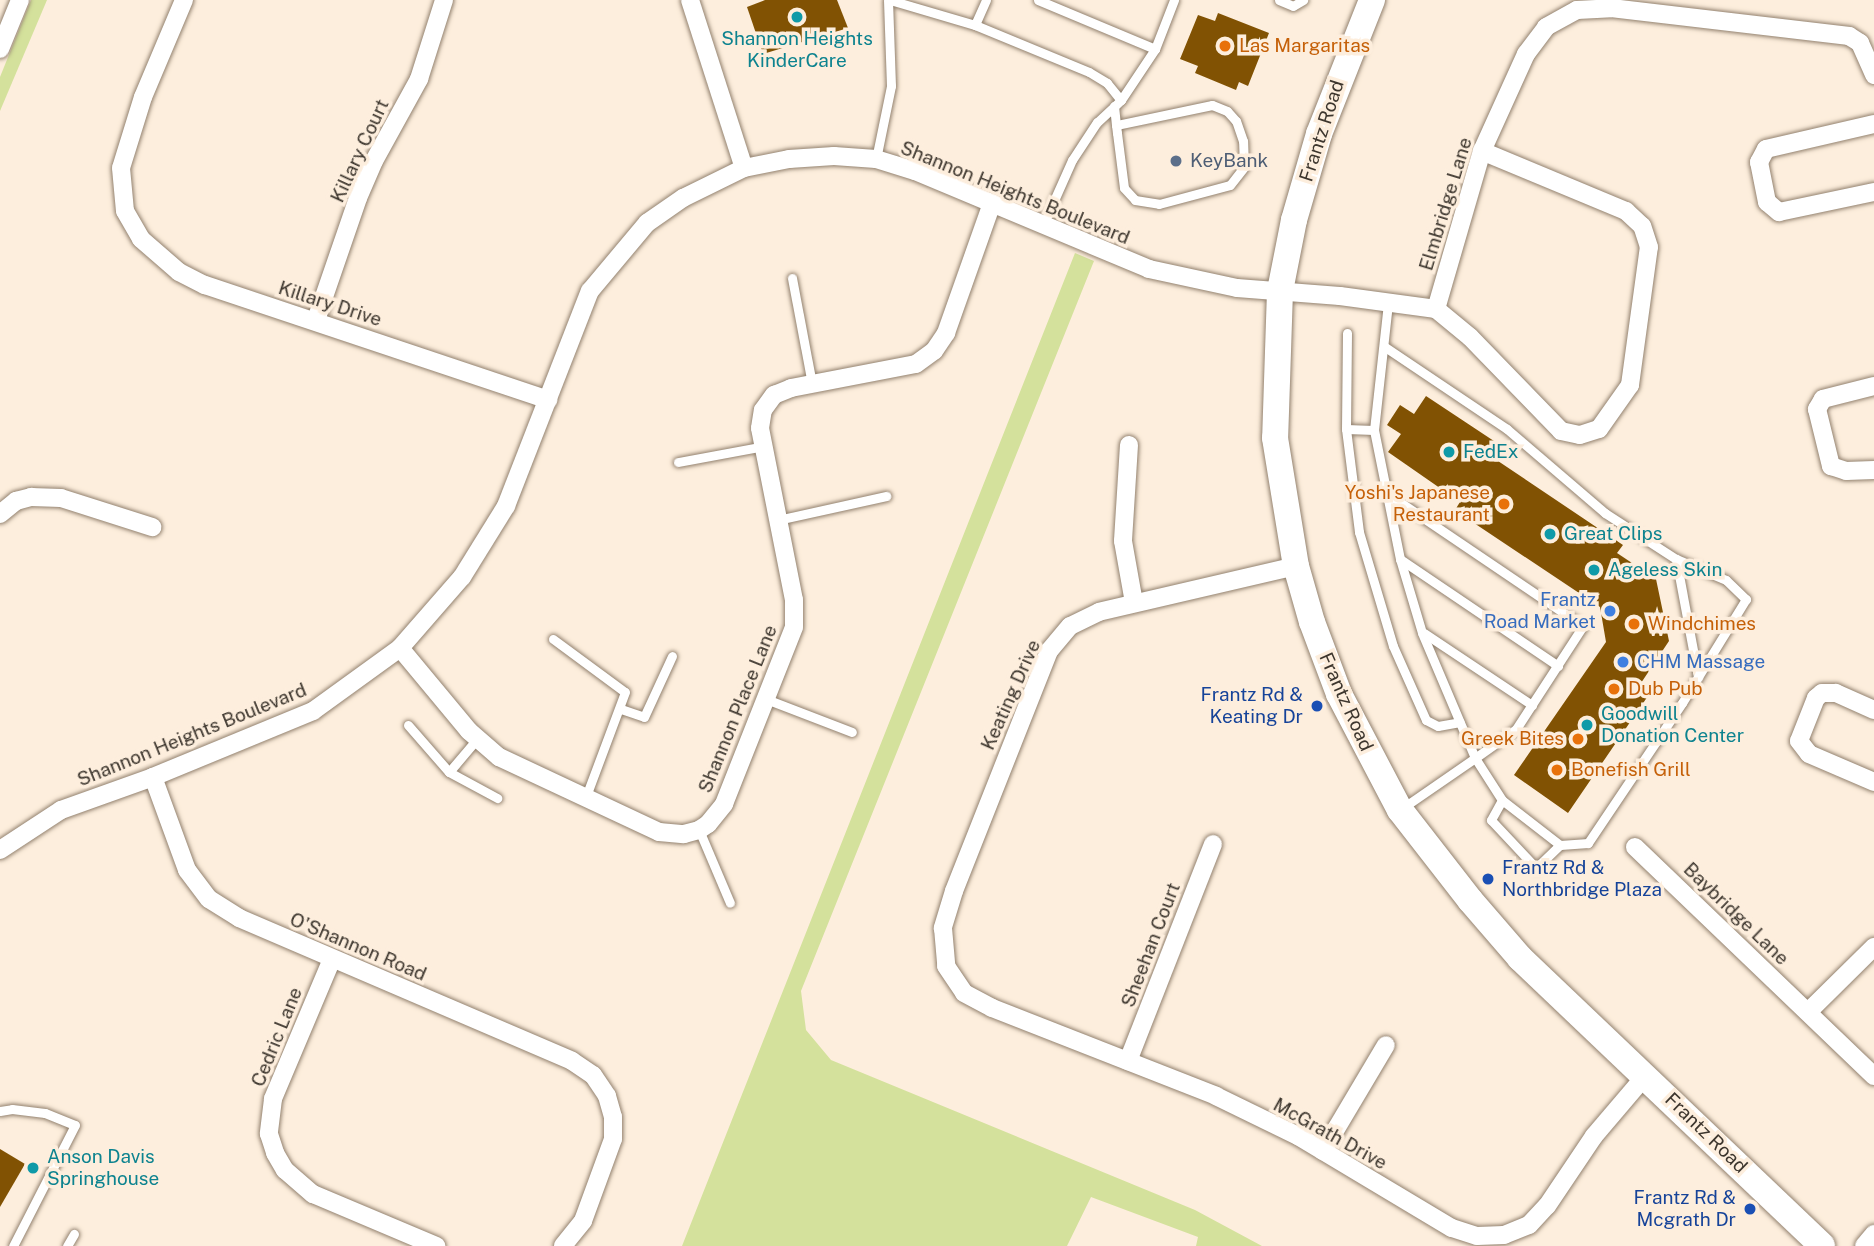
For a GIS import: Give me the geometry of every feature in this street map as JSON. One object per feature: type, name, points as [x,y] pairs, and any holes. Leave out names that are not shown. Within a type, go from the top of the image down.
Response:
[{"type":"main road","name":"Frantz Road","points":[[1372,0],[1319,134],[1294,220],[1280,291],[1275,438],[1296,566],[1312,622],[1339,694],[1400,810],[1520,958],[1646,1075],[1822,1246]]},
{"type":"street","points":[[0,49],[20,0]]},
{"type":"street","name":"Killary Drive","points":[[184,0],[143,97],[121,168],[125,211],[141,239],[179,272],[205,285],[316,320],[548,400]]},
{"type":"street","name":"Killary Court","points":[[316,320],[358,198],[374,161],[419,79],[444,0]]},
{"type":"street","points":[[690,0],[744,168]]},
{"type":"street","name":"Elmbridge Lane","points":[[1436,309],[1482,151],[1525,54],[1546,27],[1577,10],[1611,4],[1849,36],[1860,43],[1874,75]]},
{"type":"street","points":[[1874,124],[1766,149],[1759,162],[1768,202],[1779,212],[1874,192]]},
{"type":"street","points":[[1280,291],[1436,309],[1470,337],[1560,431],[1580,435],[1599,429],[1630,385],[1649,247],[1642,226],[1626,211],[1482,151]]},
{"type":"street","name":"Shannon Heights Boulevard","points":[[0,850],[61,810],[153,776],[313,710],[400,648],[462,577],[506,506],[590,291],[618,254],[647,223],[683,198],[744,168],[823,156],[876,159],[915,171],[1149,269],[1237,288],[1280,291]]},
{"type":"street","name":"Shannon Place Lane","points":[[699,830],[724,804],[794,627],[794,600],[760,428],[763,410],[774,395],[812,384],[916,364],[934,351],[946,333],[992,203]]},
{"type":"street","points":[[1874,386],[1823,399],[1817,409],[1831,466],[1846,471],[1874,470]]},
{"type":"street","points":[[1129,444],[1123,541],[1134,603]]},
{"type":"street","points":[[0,513],[16,501],[32,497],[61,498],[152,527]]},
{"type":"street","name":"Keating Drive","points":[[946,967],[943,928],[954,891],[1049,652],[1070,626],[1098,612],[1296,566]]},
{"type":"street","points":[[400,648],[477,738],[517,767],[659,832],[684,834],[699,830]]},
{"type":"street","points":[[1874,710],[1829,692],[1816,698],[1799,741],[1802,748],[1874,782]]},
{"type":"street","name":"O'Shannon Road","points":[[153,776],[187,870],[208,899],[239,918],[572,1061],[593,1075],[607,1096],[613,1117],[613,1139],[583,1221],[563,1246]]},
{"type":"street","name":"Sheehan Court","points":[[1128,1061],[1213,844]]},
{"type":"street","name":"Baybridge Lane","points":[[1635,847],[1874,1076]]},
{"type":"street","points":[[1808,1012],[1874,947]]},
{"type":"street","name":"Cedric Lane","points":[[332,959],[273,1099],[269,1135],[275,1153],[285,1170],[313,1194],[436,1246]]},
{"type":"street","name":"McGrath Drive","points":[[946,967],[964,993],[992,1008],[1216,1096],[1323,1151],[1452,1228],[1477,1236],[1505,1240],[1529,1225],[1547,1206],[1594,1136],[1646,1075]]},
{"type":"street","points":[[1323,1151],[1386,1045]]},
{"type":"street","points":[[1864,1246],[1874,1234]]},
{"type":"lane","points":[[876,159],[891,86],[889,0],[975,25],[1088,72],[1107,83],[1118,103],[1116,125],[1124,188],[1135,200],[1159,204],[1230,185],[1244,167],[1243,141],[1236,121],[1227,111],[1212,105],[1116,125]]},
{"type":"lane","points":[[975,25],[986,0]]},
{"type":"lane","points":[[1038,0],[1155,49]]},
{"type":"lane","points":[[1279,0],[1293,6],[1303,0]]},
{"type":"lane","points":[[1042,226],[1072,160],[1097,122],[1118,103],[1155,49],[1170,1]]},
{"type":"lane","points":[[792,278],[812,384]]},
{"type":"lane","points":[[1388,303],[1374,430],[1400,559],[1422,632],[1475,758],[1502,800],[1560,845]]},
{"type":"lane","points":[[1347,333],[1346,429],[1359,532],[1393,646],[1426,720],[1438,726],[1460,722]]},
{"type":"lane","points":[[1385,346],[1507,429],[1605,513],[1676,559],[1726,580],[1746,599],[1698,677],[1588,842],[1560,845],[1536,868],[1491,820],[1502,800]]},
{"type":"lane","points":[[1346,429],[1374,430]]},
{"type":"lane","points":[[678,462],[764,446]]},
{"type":"lane","points":[[1388,494],[1584,626],[1516,729],[1400,810]]},
{"type":"lane","points":[[778,520],[886,496]]},
{"type":"lane","points":[[1400,559],[1558,666]]},
{"type":"lane","points":[[1676,559],[1698,677]]},
{"type":"lane","points":[[1422,632],[1532,705]]},
{"type":"lane","points":[[553,639],[625,692],[621,709],[585,799]]},
{"type":"lane","points":[[621,709],[644,717],[672,656]]},
{"type":"lane","points":[[766,699],[852,732]]},
{"type":"lane","points":[[408,724],[449,772],[497,798]]},
{"type":"lane","points":[[449,772],[477,738]]},
{"type":"lane","points":[[699,830],[730,903]]},
{"type":"lane","points":[[0,1111],[12,1109],[45,1113],[75,1125],[13,1246]]},
{"type":"lane","points":[[67,1246],[74,1234]]},
{"type":"green space","points":[[31,0],[47,0],[0,111],[0,77]]},
{"type":"green space","points":[[1075,253],[1094,261],[801,991],[806,1030],[831,1060],[1195,1210],[1262,1246],[1196,1246],[1198,1237],[1091,1197],[1067,1246],[682,1246]]},
{"type":"building","name":"Shannon Heights KinderCare","points":[[765,0],[837,0],[848,28],[763,54],[747,7]]},
{"type":"building","name":"Las Margaritas","points":[[1218,13],[1269,33],[1248,86],[1239,82],[1236,90],[1195,73],[1198,66],[1180,59],[1198,15],[1215,21]]},
{"type":"building","points":[[1426,396],[1506,449],[1498,461],[1623,545],[1617,553],[1656,579],[1669,641],[1639,686],[1650,693],[1568,813],[1514,775],[1606,642],[1600,607],[1455,510],[1460,502],[1388,452],[1401,434],[1387,425],[1400,405],[1414,414]]},
{"type":"building","points":[[0,1149],[25,1164],[0,1207]]},
{"type":"place","name":"Shannon Heights KinderCare","points":[[797,17]]},
{"type":"place","name":"Las Margaritas","points":[[1225,46]]},
{"type":"place","name":"KeyBank","points":[[1176,161]]},
{"type":"place","name":"FedEx","points":[[1449,452]]},
{"type":"place","name":"Yoshi's Japanese Restaurant","points":[[1504,504]]},
{"type":"place","name":"Great Clips","points":[[1550,534]]},
{"type":"place","name":"Ageless Skin","points":[[1594,570]]},
{"type":"place","name":"Frantz Road Market","points":[[1610,611]]},
{"type":"place","name":"Windchimes","points":[[1634,624]]},
{"type":"place","name":"CHM Massage","points":[[1623,662]]},
{"type":"place","name":"Dub Pub","points":[[1614,689]]},
{"type":"place","name":"Frantz Rd & Keating Dr","points":[[1317,706]]},
{"type":"place","name":"Goodwill Donation Center","points":[[1587,725]]},
{"type":"place","name":"Greek Bites","points":[[1578,739]]},
{"type":"place","name":"Bonefish Grill","points":[[1557,770]]},
{"type":"place","name":"Frantz Rd & Northbridge Plaza","points":[[1488,879]]},
{"type":"place","name":"Anson Davis Springhouse","points":[[33,1168]]},
{"type":"place","name":"Frantz Rd & Mcgrath Dr","points":[[1750,1209]]}]
